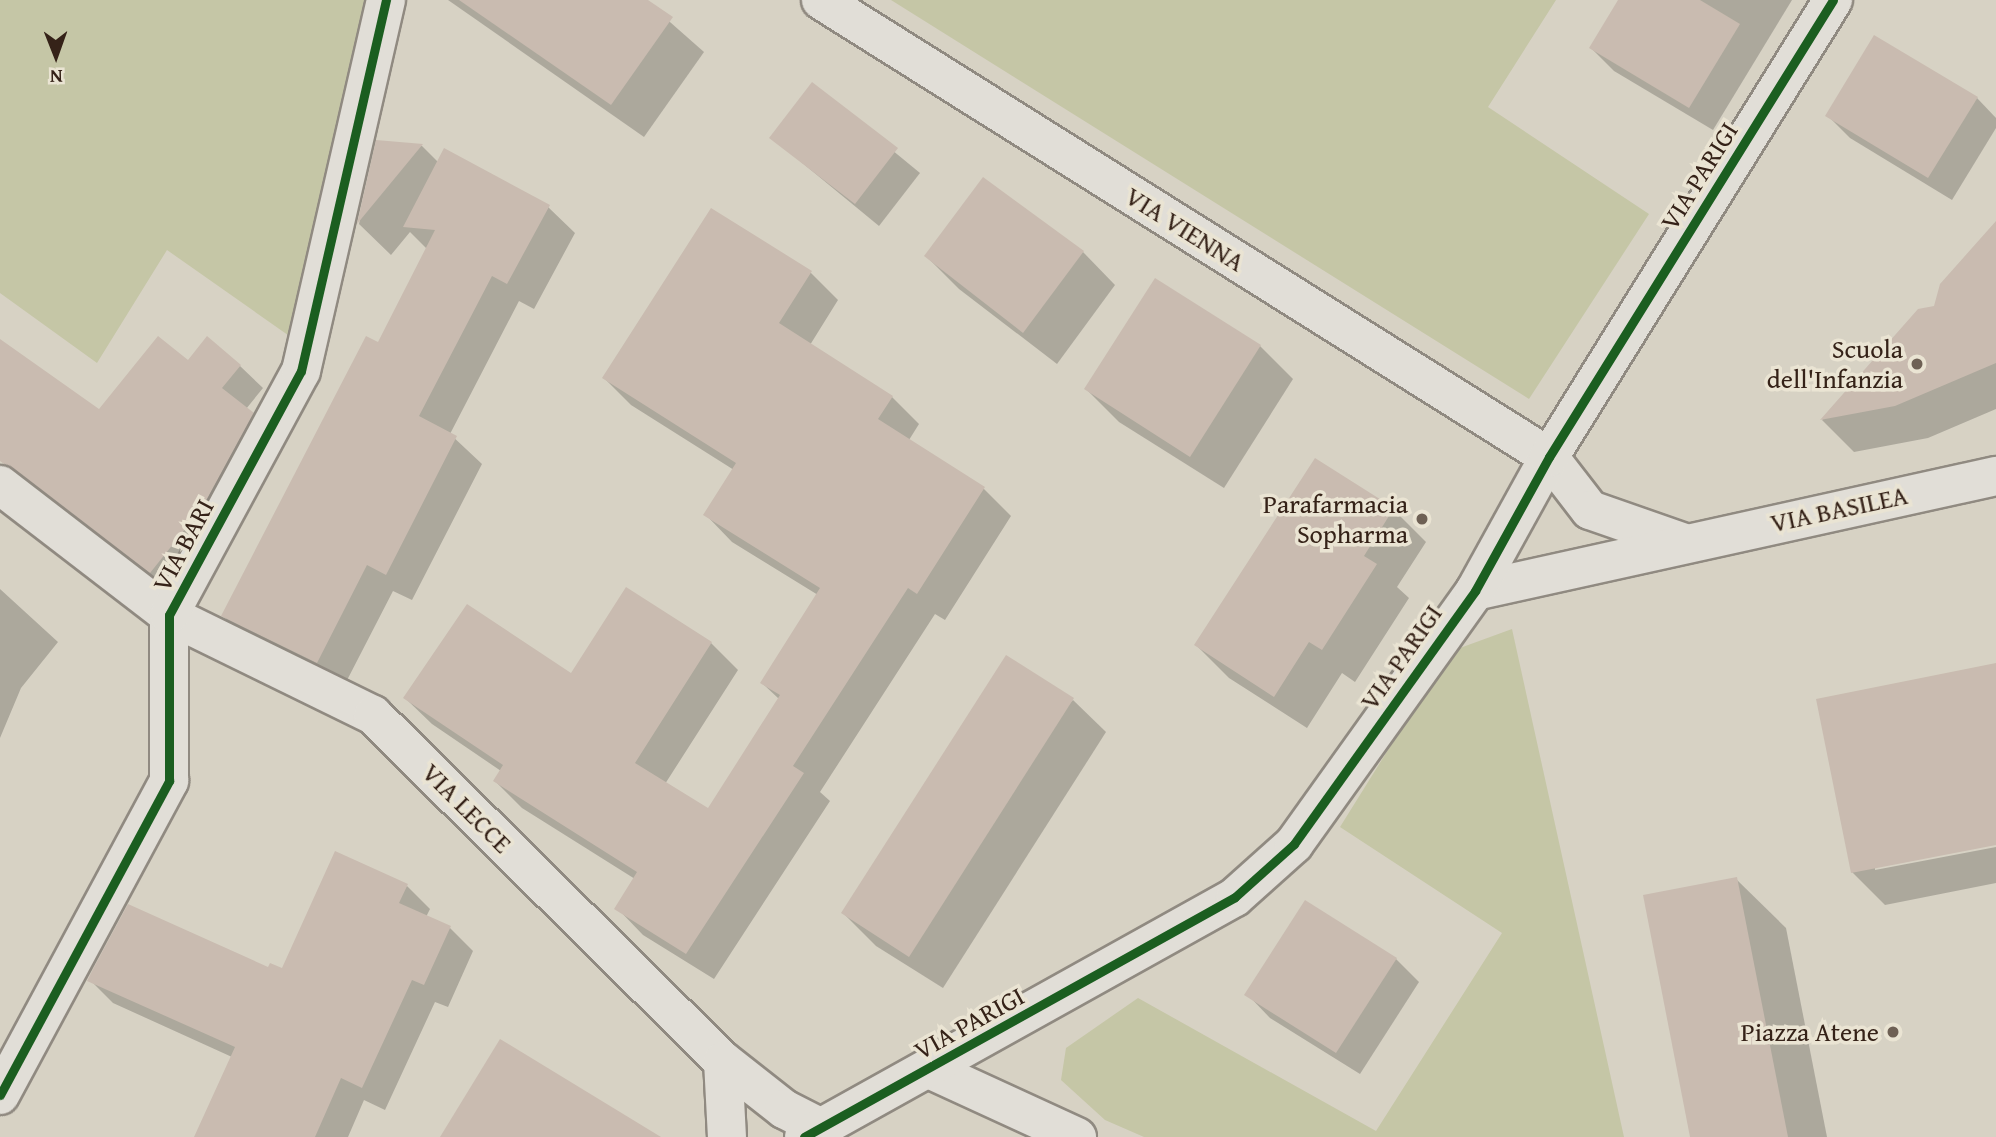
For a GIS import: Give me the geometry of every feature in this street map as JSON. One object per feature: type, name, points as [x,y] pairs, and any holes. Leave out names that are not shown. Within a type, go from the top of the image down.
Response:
[{"type":"street","name":"VIA BARI","points":[[0,1095],[169,781],[169,615],[301,370],[386,0]]},
{"type":"street","name":"VIA VIENNA","points":[[821,0],[1549,457]]},
{"type":"street","name":"VIA PARIGI","points":[[811,1132],[1235,897],[1294,844],[1475,591],[1549,457],[1833,0]]},
{"type":"street","points":[[1549,457],[1590,510],[1682,542]]},
{"type":"street","name":"VIA BASILEA","points":[[1475,591],[1682,542],[1996,476]]},
{"type":"street","name":"VIA LECCE","points":[[0,485],[169,615],[373,715],[723,1061],[811,1132]]},
{"type":"street","points":[[723,1061],[727,1137]]},
{"type":"street","points":[[929,1069],[1077,1137]]},
{"type":"green space","points":[[0,0],[370,0],[295,340],[167,250],[97,363],[0,293]]},
{"type":"green space","points":[[891,0],[1556,0],[1488,107],[1649,214],[1529,399]]},
{"type":"green space","points":[[1512,629],[1624,1137],[1144,1137],[1105,1120],[1061,1080],[1066,1048],[1138,998],[1376,1131],[1502,933],[1340,827],[1449,652]]},
{"type":"building","points":[[459,0],[648,0],[673,17],[611,105]]},
{"type":"building","points":[[1618,0],[1700,0],[1740,24],[1689,108],[1589,48]]},
{"type":"building","points":[[1874,35],[1978,97],[1928,178],[1825,116]]},
{"type":"building","points":[[812,82],[898,148],[855,204],[769,138]]},
{"type":"building","points":[[376,140],[423,144],[357,224]]},
{"type":"building","points":[[444,148],[550,205],[507,284],[492,276],[419,416],[457,436],[386,575],[367,565],[317,663],[221,616],[366,336],[378,342],[435,230],[403,227]]},
{"type":"building","points":[[983,177],[1084,251],[1023,333],[924,256]]},
{"type":"building","points":[[711,208],[812,271],[779,323],[893,396],[878,419],[985,487],[917,594],[908,588],[793,766],[804,773],[686,954],[614,909],[637,872],[493,781],[503,765],[403,698],[467,604],[571,673],[626,587],[712,642],[635,763],[708,808],[780,695],[760,683],[820,588],[703,515],[736,463],[602,378]]},
{"type":"building","points":[[1996,221],[1996,363],[1895,406],[1820,420],[1918,309],[1934,306],[1940,284]]},
{"type":"building","points":[[1155,278],[1261,345],[1190,457],[1084,389]]},
{"type":"building","points":[[158,336],[188,360],[207,336],[241,365],[222,388],[254,413],[202,508],[150,573],[0,461],[0,339],[99,409]]},
{"type":"building","points":[[1315,458],[1394,508],[1364,556],[1377,564],[1322,650],[1309,642],[1274,697],[1194,645]]},
{"type":"building","points":[[1006,655],[1074,698],[909,957],[841,913]]},
{"type":"building","points":[[1996,663],[1996,845],[1851,873],[1816,699]]},
{"type":"building","points":[[335,851],[408,884],[399,903],[451,926],[424,985],[412,980],[362,1088],[341,1078],[315,1137],[194,1137],[235,1047],[87,981],[128,904],[268,967],[270,963],[282,968]]},
{"type":"building","points":[[1737,877],[1788,1137],[1690,1137],[1643,895]]},
{"type":"building","points":[[1305,900],[1397,958],[1336,1053],[1244,995]]},
{"type":"building","points":[[500,1039],[661,1137],[440,1137]]},
{"type":"cycle path","points":[[0,1095],[169,781],[169,615],[301,371],[386,0]]},
{"type":"cycle path","points":[[804,1137],[1235,897],[1294,844],[1475,591],[1549,457],[1833,0]]},
{"type":"place","name":"Scuola dell'Infanzia","points":[[1917,364]]},
{"type":"place","name":"Parafarmacia Sopharma","points":[[1422,519]]},
{"type":"place","name":"Piazza Atene","points":[[1893,1032]]}]
